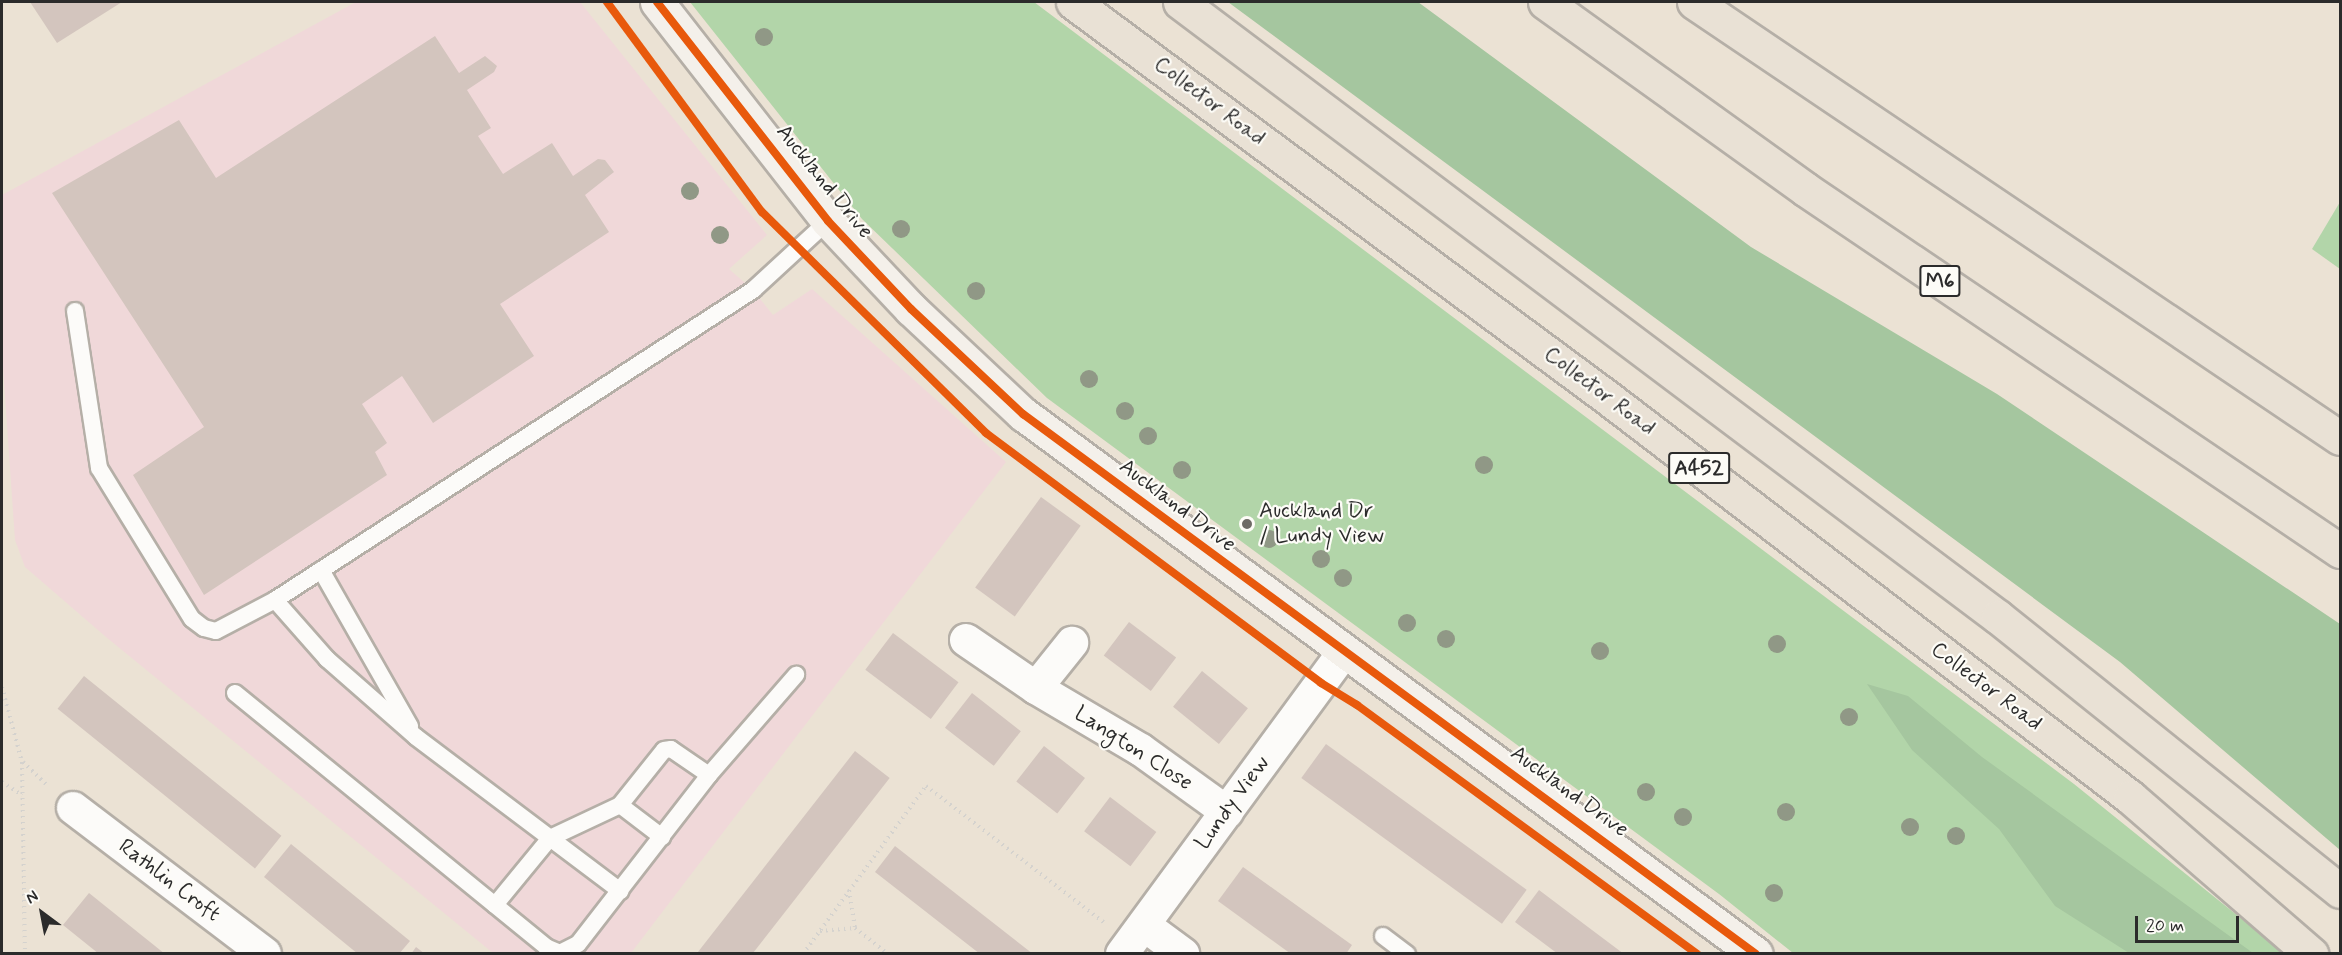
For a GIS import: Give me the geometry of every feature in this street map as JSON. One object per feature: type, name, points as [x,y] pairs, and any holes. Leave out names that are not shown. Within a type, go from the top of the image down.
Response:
[{"type":"highway","name":"Collector Road","points":[[1073,2],[1604,395],[2130,797],[2311,954]]},
{"type":"highway","name":"A452","points":[[1180,2],[1998,617],[2340,891]]},
{"type":"highway","name":"M6","points":[[1545,2],[1805,189],[2340,551]]},
{"type":"highway","points":[[1694,2],[2340,438]]},
{"type":"street","name":"Auckland Drive","points":[[657,2],[828,221],[911,309],[1023,414],[1755,954]]},
{"type":"street","name":"Langton Close","points":[[966,640],[1036,688],[1141,750],[1227,812]]},
{"type":"street","points":[[1036,688],[1072,643]]},
{"type":"street","name":"Lundy View","points":[[1132,940],[1344,652]]},
{"type":"street","name":"Rathlin Croft","points":[[73,808],[265,954]]},
{"type":"street","points":[[1132,940],[1183,954]]},
{"type":"lane","points":[[75,311],[99,468],[192,619],[216,631],[229,627],[274,600],[753,290],[828,221]]},
{"type":"lane","points":[[321,570],[416,737]]},
{"type":"lane","points":[[274,600],[327,659],[416,737],[620,891]]},
{"type":"lane","points":[[235,693],[546,948],[560,953],[578,944],[709,775],[796,675]]},
{"type":"lane","points":[[495,905],[550,838],[620,805],[664,750],[671,749],[709,775]]},
{"type":"lane","points":[[620,805],[662,837]]},
{"type":"lane","points":[[1383,936],[1407,954]]},
{"type":"path","points":[[2,687],[22,762],[25,954]]},
{"type":"path","points":[[2,782],[23,796]]},
{"type":"path","points":[[803,954],[926,786],[1132,940]]},
{"type":"path","points":[[849,890],[855,928],[888,954]]},
{"type":"path","points":[[820,931],[855,928]]},
{"type":"shaded area","points":[[356,2],[580,2],[767,235],[729,269],[753,290],[773,315],[812,289],[1006,462],[631,953],[493,953],[106,637],[25,567],[15,540],[2,353],[2,195]]},
{"type":"green space","points":[[690,2],[1034,2],[2074,784],[2284,953],[1793,953],[1719,894],[1047,398],[862,219]]},
{"type":"green space","points":[[1228,2],[1418,2],[1751,247],[1997,394],[2340,624],[2340,850],[2120,662]]},
{"type":"green space","points":[[2340,202],[2340,269],[2312,249]]},
{"type":"green space","points":[[1867,684],[1908,696],[1982,757],[2253,953],[2129,953],[2055,906],[1999,829],[1912,750]]},
{"type":"building","points":[[30,2],[122,2],[57,43]]},
{"type":"building","points":[[435,36],[459,73],[485,56],[497,66],[494,72],[467,90],[491,128],[478,136],[503,174],[552,143],[573,176],[598,159],[605,160],[614,172],[585,195],[609,232],[500,304],[534,356],[433,423],[402,376],[362,404],[387,443],[375,452],[387,475],[204,595],[133,475],[204,427],[52,193],[179,120],[216,178]]},
{"type":"building","points":[[1041,497],[1081,526],[1015,616],[975,588]]},
{"type":"building","points":[[1129,622],[1176,658],[1151,691],[1104,656]]},
{"type":"building","points":[[893,633],[958,682],[931,719],[865,670]]},
{"type":"building","points":[[1202,671],[1248,708],[1219,744],[1173,707]]},
{"type":"building","points":[[84,676],[281,836],[255,868],[58,709]]},
{"type":"building","points":[[972,693],[1021,731],[994,766],[945,728]]},
{"type":"building","points":[[1326,744],[1527,890],[1502,924],[1301,778]]},
{"type":"building","points":[[1044,746],[1085,778],[1057,813],[1016,781]]},
{"type":"building","points":[[855,751],[890,778],[752,954],[697,954]]},
{"type":"building","points":[[1110,797],[1156,832],[1130,866],[1084,831]]},
{"type":"building","points":[[291,844],[410,941],[399,954],[358,954],[264,877]]},
{"type":"building","points":[[895,846],[1033,954],[980,954],[875,872]]},
{"type":"building","points":[[1243,867],[1352,945],[1346,954],[1291,954],[1218,901]]},
{"type":"building","points":[[1539,890],[1624,954],[1558,954],[1515,922]]},
{"type":"building","points":[[89,893],[165,954],[99,954],[63,925]]},
{"type":"building","points":[[416,947],[425,954],[411,954]]},
{"type":"cycle path","points":[[607,2],[762,212],[986,433],[1321,683],[1357,705],[1697,954]]},
{"type":"cycle path","points":[[657,2],[828,221],[911,309],[1023,414],[1756,954]]},
{"type":"place","name":"Auckland Dr / Lundy View","points":[[1247,524]]}]
